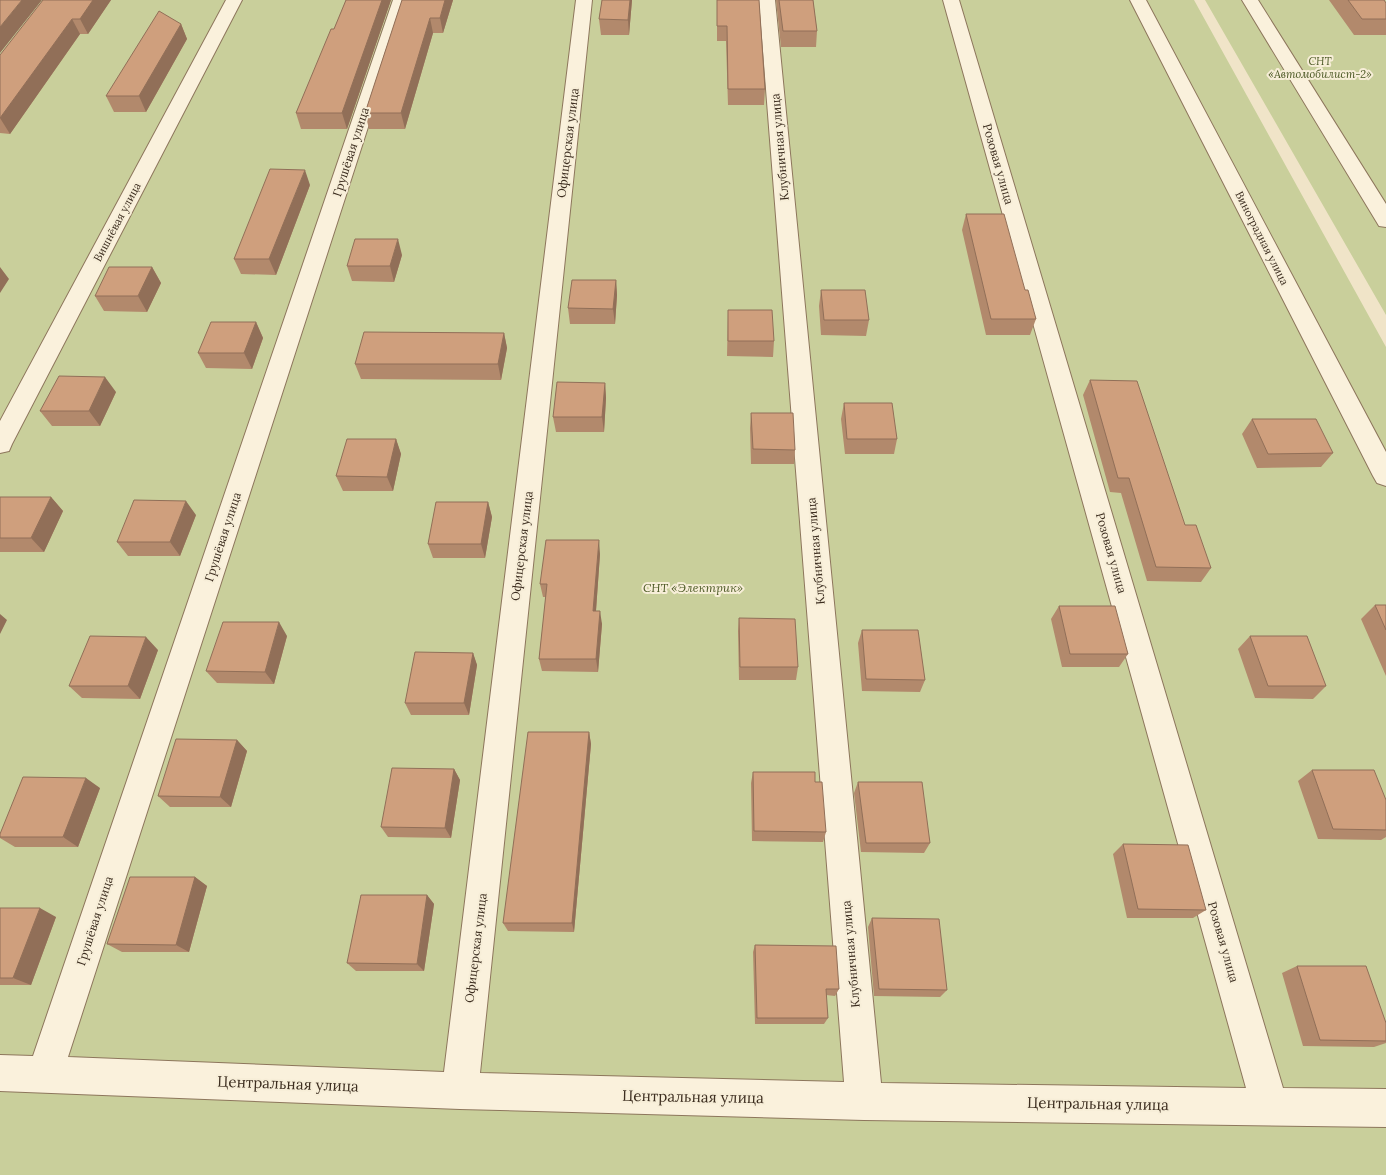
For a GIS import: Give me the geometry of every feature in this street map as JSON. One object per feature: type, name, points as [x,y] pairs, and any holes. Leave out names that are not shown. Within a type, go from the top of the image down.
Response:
[{"type":"street","name":"Вишнёвая улица","points":[[0,444],[234,0]]},
{"type":"street","name":"Грушёвая улица","points":[[45,1073],[401,0]]},
{"type":"street","name":"Офицерская улица","points":[[460,1091],[584,0]]},
{"type":"street","name":"Клубничная улица","points":[[767,0],[864,1101]]},
{"type":"street","name":"Розовая улица","points":[[951,0],[1270,1106]]},
{"type":"street","name":"Виноградная улица","points":[[1138,0],[1386,476]]},
{"type":"street","points":[[1250,0],[1386,221]]},
{"type":"street","name":"Центральная улица","points":[[0,1073],[45,1073],[460,1091],[864,1101],[1386,1108]]},
{"type":"green space","name":"СНТ «Электрик»","points":[[0,0],[1194,0],[1386,347],[1386,1175],[0,1175]]},
{"type":"green space","name":"СНТ «Автомобилист-2»","points":[[1205,0],[1386,0],[1386,315]]},
{"type":"building","points":[[0,0],[22,0],[0,27]]},
{"type":"building","points":[[43,0],[93,0],[80,19],[72,19],[0,118],[0,55]]},
{"type":"building","points":[[346,0],[382,0],[342,113],[296,113],[331,29],[334,29]]},
{"type":"building","points":[[402,0],[445,0],[440,18],[430,18],[401,113],[365,113]]},
{"type":"building","points":[[602,0],[630,0],[628,20],[599,19]]},
{"type":"building","points":[[717,0],[759,0],[765,89],[728,89],[727,26],[717,26]]},
{"type":"building","points":[[779,0],[813,0],[817,31],[783,31]]},
{"type":"building","points":[[1348,0],[1384,0],[1386,3],[1386,19],[1362,19]]},
{"type":"building","points":[[159,11],[181,24],[139,96],[106,96]]},
{"type":"building","points":[[270,169],[305,170],[269,259],[234,259]]},
{"type":"building","points":[[966,214],[1004,214],[1025,290],[1028,290],[1036,319],[991,319]]},
{"type":"building","points":[[355,239],[398,239],[390,266],[347,266]]},
{"type":"building","points":[[109,267],[152,267],[138,296],[95,296]]},
{"type":"building","points":[[572,280],[616,280],[613,309],[568,308]]},
{"type":"building","points":[[821,290],[865,290],[869,320],[824,320]]},
{"type":"building","points":[[728,310],[772,310],[774,341],[728,341]]},
{"type":"building","points":[[211,322],[256,322],[244,353],[198,353]]},
{"type":"building","points":[[364,332],[504,333],[498,364],[355,364]]},
{"type":"building","points":[[59,376],[105,377],[89,411],[40,411]]},
{"type":"building","points":[[1090,380],[1137,381],[1185,525],[1196,525],[1211,568],[1156,567],[1129,478],[1118,478]]},
{"type":"building","points":[[557,382],[605,383],[602,417],[553,417]]},
{"type":"building","points":[[844,403],[892,403],[897,439],[847,439]]},
{"type":"building","points":[[751,413],[793,413],[795,450],[753,449]]},
{"type":"building","points":[[1252,419],[1316,419],[1333,453],[1268,454]]},
{"type":"building","points":[[347,439],[396,439],[387,477],[336,476]]},
{"type":"building","points":[[0,497],[51,497],[31,538],[0,538]]},
{"type":"building","points":[[134,500],[186,501],[170,542],[117,542]]},
{"type":"building","points":[[436,502],[488,502],[481,544],[428,544]]},
{"type":"building","points":[[546,540],[599,540],[593,611],[600,611],[596,659],[539,659],[547,584],[540,584]]},
{"type":"building","points":[[1375,605],[1386,605],[1386,630]]},
{"type":"building","points":[[1059,606],[1115,606],[1128,654],[1070,654]]},
{"type":"building","points":[[739,618],[795,619],[798,667],[740,667]]},
{"type":"building","points":[[223,622],[279,622],[265,672],[206,671]]},
{"type":"building","points":[[862,630],[918,630],[925,680],[866,679]]},
{"type":"building","points":[[90,636],[146,637],[128,686],[69,686]]},
{"type":"building","points":[[1250,636],[1307,636],[1326,686],[1268,686]]},
{"type":"building","points":[[415,652],[473,653],[464,703],[405,703]]},
{"type":"building","points":[[528,732],[589,732],[572,923],[503,923]]},
{"type":"building","points":[[176,739],[237,740],[220,797],[158,796]]},
{"type":"building","points":[[392,768],[454,769],[445,828],[381,827]]},
{"type":"building","points":[[1312,770],[1374,770],[1386,800],[1386,830],[1333,829]]},
{"type":"building","points":[[753,772],[815,772],[815,782],[822,782],[826,832],[754,831]]},
{"type":"building","points":[[23,777],[86,778],[63,837],[0,837]]},
{"type":"building","points":[[858,782],[922,782],[930,843],[866,843]]},
{"type":"building","points":[[1123,844],[1188,845],[1206,910],[1138,909]]},
{"type":"building","points":[[130,877],[195,877],[176,945],[107,944]]},
{"type":"building","points":[[361,895],[427,895],[417,964],[347,963]]},
{"type":"building","points":[[0,908],[40,908],[13,978],[0,978]]},
{"type":"building","points":[[872,918],[939,919],[947,990],[879,989]]},
{"type":"building","points":[[755,945],[836,946],[839,989],[826,989],[828,1018],[757,1018]]},
{"type":"building","points":[[1297,966],[1366,966],[1386,1023],[1386,1041],[1320,1040]]}]
